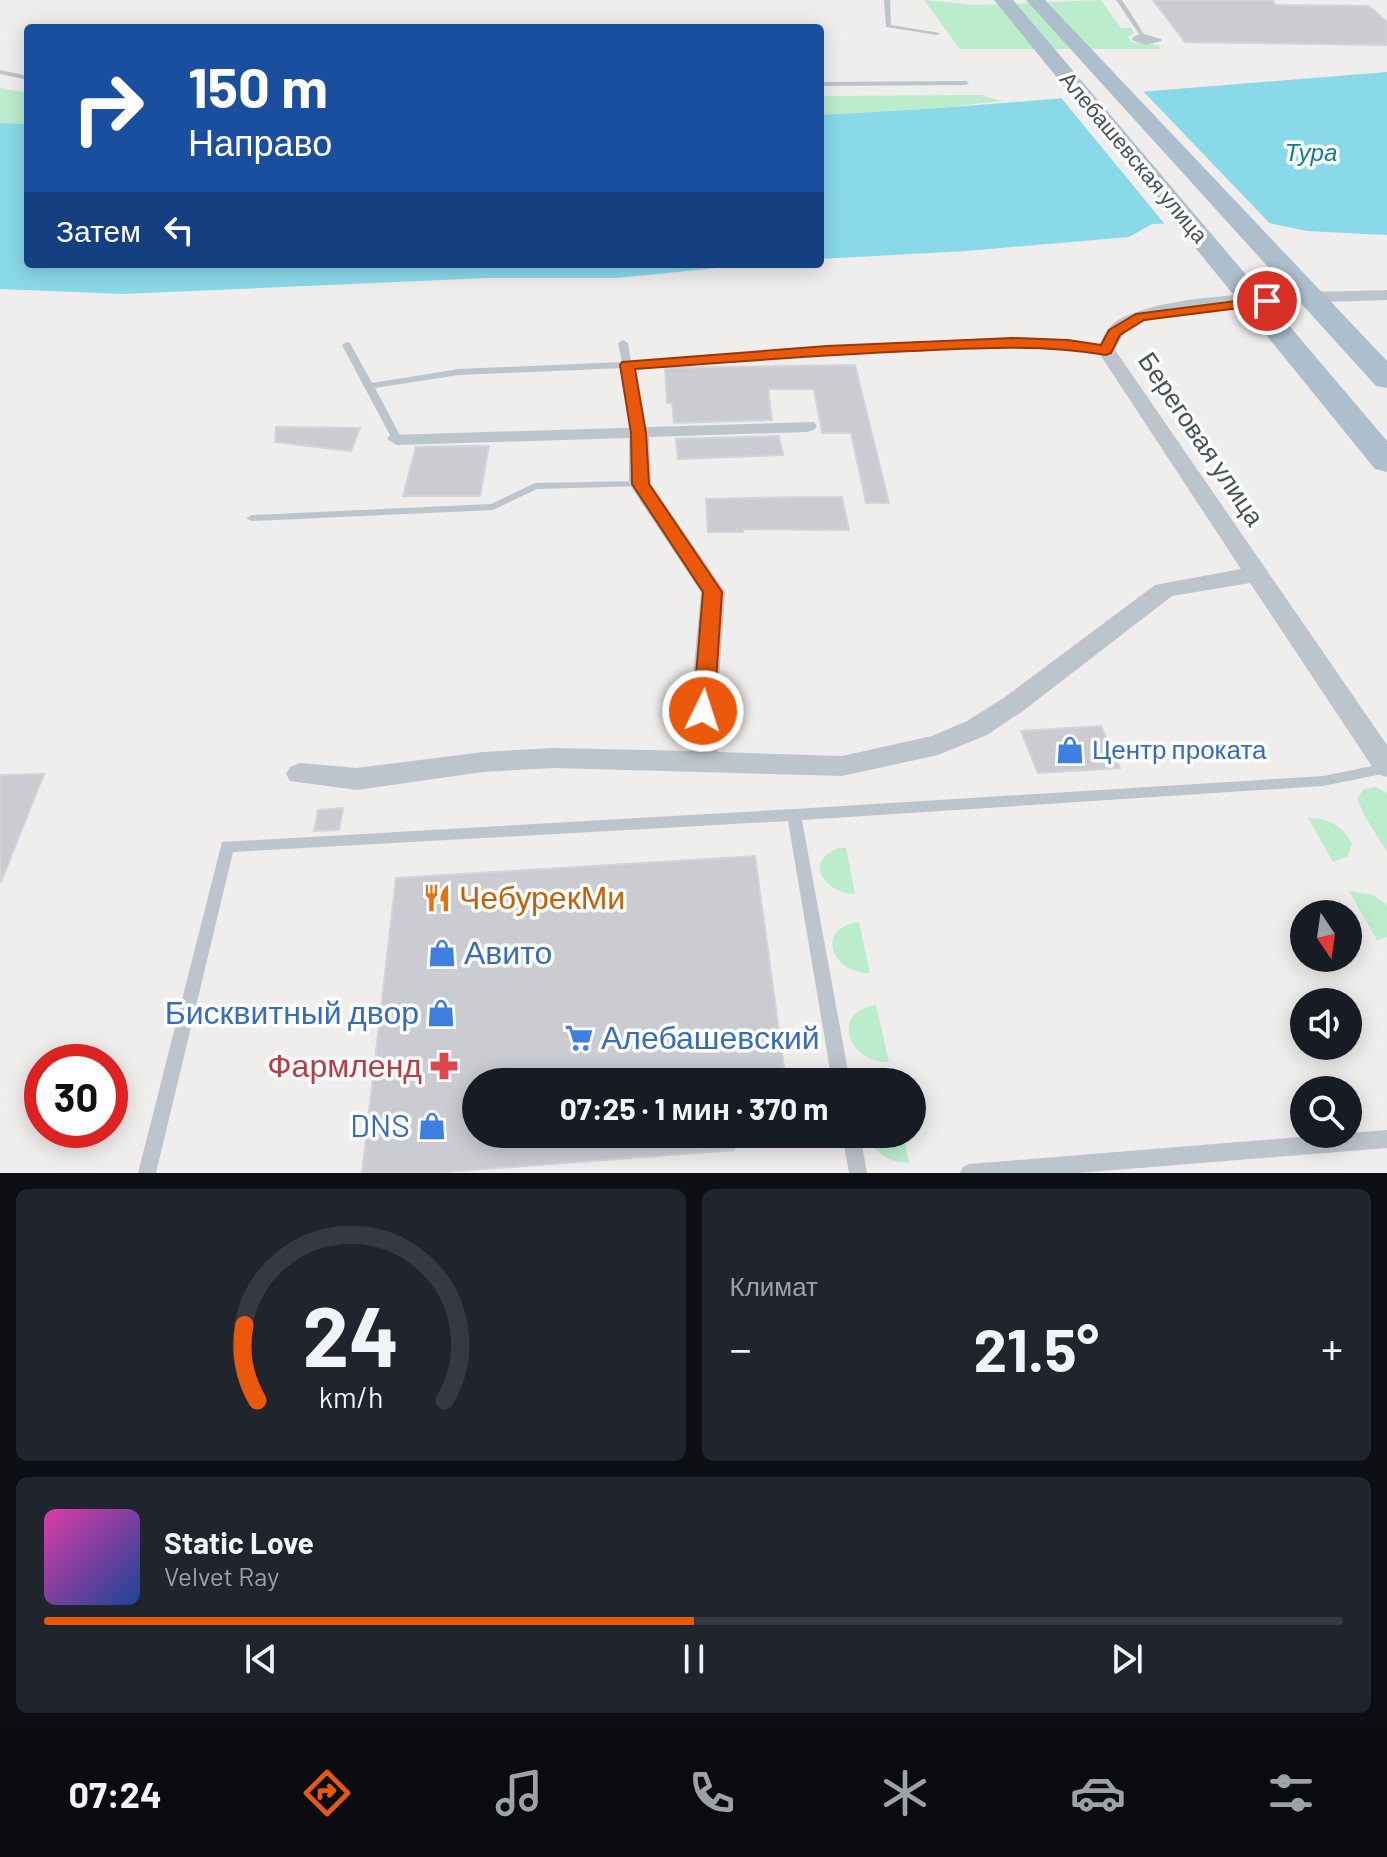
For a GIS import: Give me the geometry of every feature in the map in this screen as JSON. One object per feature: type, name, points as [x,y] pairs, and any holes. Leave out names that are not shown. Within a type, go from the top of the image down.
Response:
[{"type":"main road","name":"Алебашевская улица","points":[[1003,0],[1387,462]]},
{"type":"main road","name":"Алебашевская улица","points":[[1035,0],[1387,379]]},
{"type":"main road","points":[[1296,350],[1329,373],[1350,377],[1359,376],[1370,369],[1358,346]]},
{"type":"main road","points":[[1352,419],[1352,413],[1357,408],[1387,404]]},
{"type":"street","name":"Береговая улица","points":[[1387,297],[1212,306],[1140,317],[1114,333],[1106,350],[1387,767]]},
{"type":"street","points":[[397,439],[807,426]]},
{"type":"street","points":[[639,433],[640,484],[713,592],[701,740],[707,761]]},
{"type":"street","points":[[300,774],[357,779],[483,762],[554,758],[842,766],[938,745],[977,728],[1014,704],[1164,590],[1208,580],[1259,574]]},
{"type":"lane","points":[[887,0],[888,26],[937,33]]},
{"type":"lane","points":[[1119,0],[1142,35]]},
{"type":"lane","points":[[0,72],[24,77]]},
{"type":"lane","points":[[824,84],[966,83]]},
{"type":"lane","points":[[369,386],[459,372],[627,365],[827,351],[1013,342],[1068,344],[1106,350]]},
{"type":"lane","points":[[623,343],[639,433]]},
{"type":"lane","points":[[347,345],[397,439]]},
{"type":"lane","points":[[252,518],[493,507],[535,486],[640,484]]},
{"type":"lane","points":[[147,1173],[227,846],[794,815],[1323,781],[1387,767]]},
{"type":"lane","points":[[794,815],[839,1068]]},
{"type":"lane","points":[[969,1173],[1387,1139]]},
{"type":"lane","points":[[854,1148],[858,1173]]},
{"type":"green space","points":[[924,0],[976,5],[1101,0],[1121,28],[1131,28],[1134,33],[1128,37],[1132,42],[1158,45],[1161,49],[960,49]]},
{"type":"green space","points":[[0,88],[24,92],[24,124],[0,123]]},
{"type":"green space","points":[[981,95],[1002,101],[824,115],[824,96]]},
{"type":"green space","points":[[1376,787],[1387,793],[1387,852],[1357,798],[1364,789]]},
{"type":"green space","points":[[1308,818],[1328,821],[1340,828],[1352,844],[1348,856],[1333,862]]},
{"type":"green space","points":[[839,848],[846,848],[855,894],[835,889],[822,876],[822,861]]},
{"type":"green space","points":[[1349,891],[1373,895],[1387,905],[1387,937],[1377,940],[1362,914],[1362,900],[1354,900]]},
{"type":"green space","points":[[859,922],[870,973],[846,966],[833,950],[837,932]]},
{"type":"green space","points":[[876,1005],[889,1062],[874,1060],[863,1054],[854,1046],[850,1036],[849,1026],[853,1017],[862,1009]]},
{"type":"green space","points":[[875,1148],[906,1148],[909,1163],[895,1161]]},
{"type":"water","name":"Тура","points":[[1387,72],[1387,235],[1307,231],[1260,221],[1152,224],[1129,237],[824,259],[824,115]]},
{"type":"water","points":[[0,123],[24,124],[24,268],[717,268],[617,278],[487,278],[122,294],[0,289]]},
{"type":"pier","points":[[1141,89],[1275,229],[1260,225],[1168,228],[1058,94]]},
{"type":"building","points":[[1153,0],[1272,0],[1276,5],[1369,6],[1387,22],[1387,45],[1185,42]]},
{"type":"building","points":[[855,365],[889,503],[866,503],[851,433],[822,433],[814,389],[768,389],[772,420],[674,423],[672,403],[667,403],[665,368]]},
{"type":"building","points":[[276,427],[360,428],[351,451],[275,442]]},
{"type":"building","points":[[779,436],[783,455],[678,459],[676,439]]},
{"type":"building","points":[[489,446],[480,496],[403,496],[416,447]]},
{"type":"building","points":[[842,497],[849,530],[743,529],[743,532],[708,532],[706,499]]},
{"type":"building","points":[[1101,726],[1120,768],[1038,773],[1021,731]]},
{"type":"building","points":[[44,774],[1,882],[0,882],[0,775]]},
{"type":"building","points":[[343,808],[339,830],[314,831],[318,810]]},
{"type":"building","name":"Алебашевский","points":[[755,856],[784,1068],[462,1068],[462,1148],[734,1150],[432,1173],[362,1173],[396,878]]},
{"type":"place","name":"Центр проката","points":[[1070,750]]},
{"type":"place","name":"ЧебурекМи","points":[[437,898]]},
{"type":"place","name":"Авито","points":[[442,953]]},
{"type":"place","name":"Бисквитный двор","points":[[441,1013]]},
{"type":"place","name":"Алебашевский","points":[[579,1038]]},
{"type":"place","name":"Фармленд","points":[[444,1066]]},
{"type":"place","name":"DNS","points":[[432,1126]]},
{"type":"route","points":[[703,711],[713,592],[640,484],[639,433],[627,365],[1013,342],[1068,344],[1106,350],[1114,333],[1140,317],[1267,301]]}]
